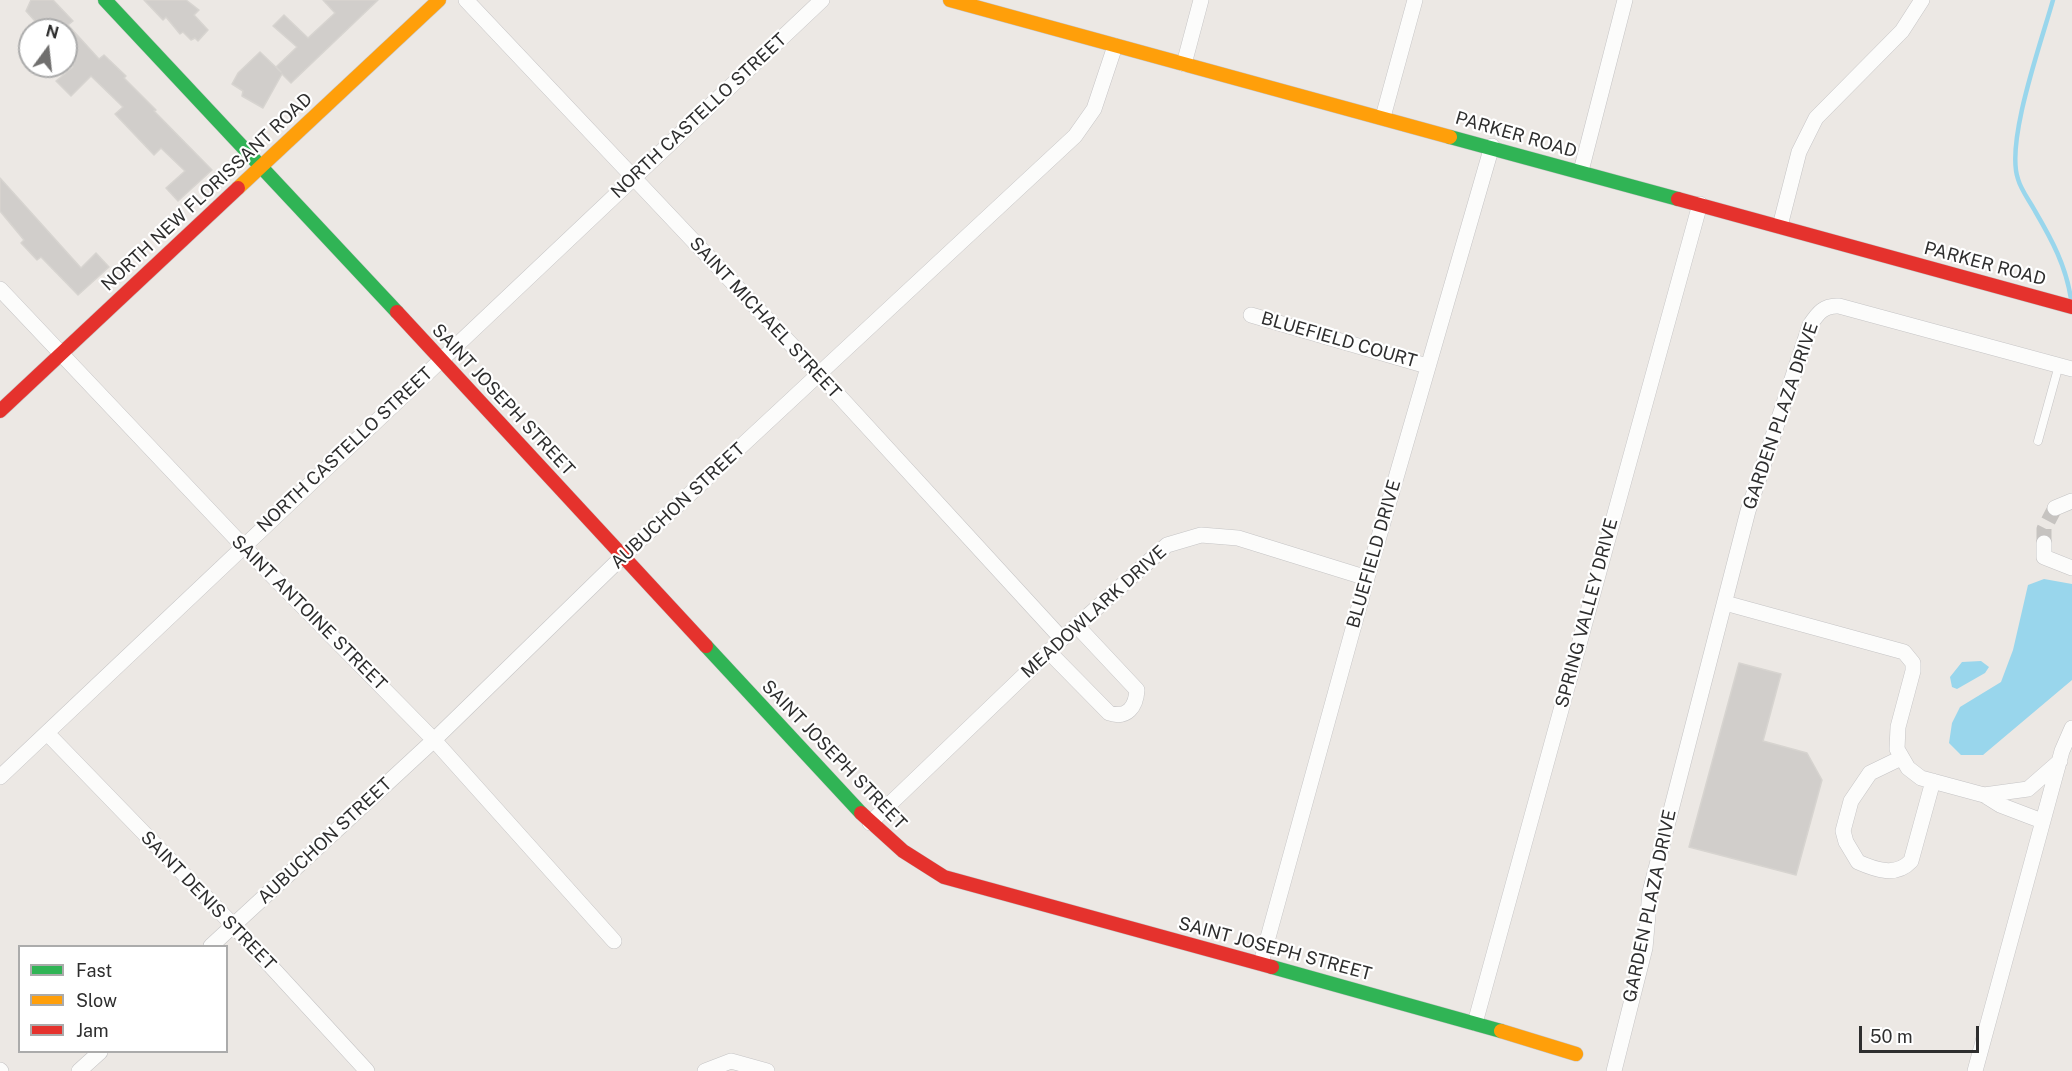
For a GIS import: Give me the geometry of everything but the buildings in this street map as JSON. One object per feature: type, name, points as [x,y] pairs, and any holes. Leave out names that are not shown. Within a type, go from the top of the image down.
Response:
[{"type":"street","name":"SAINT JOSEPH STREET","points":[[105,0],[262,166],[870,823],[903,851],[944,877],[1261,963],[1576,1054]]},
{"type":"street","name":"NORTH NEW FLORISSANT ROAD","points":[[0,411],[439,0]]},
{"type":"street","name":"SAINT MICHAEL STREET","points":[[466,0],[819,374],[1062,639]]},
{"type":"street","name":"NORTH CASTELLO STREET","points":[[0,777],[822,0]]},
{"type":"street","name":"PARKER ROAD","points":[[950,0],[987,5],[1115,46],[1492,146],[2072,307]]},
{"type":"street","points":[[1184,64],[1201,0]]},
{"type":"street","points":[[1383,117],[1415,0]]},
{"type":"street","points":[[1581,171],[1625,0]]},
{"type":"street","points":[[1780,226],[1799,152],[1816,118],[1902,31],[1922,0]]},
{"type":"street","name":"AUBUCHON STREET","points":[[212,945],[434,740],[622,556],[1074,136],[1094,109],[1115,46]]},
{"type":"street","name":"BLUEFIELD DRIVE","points":[[1261,963],[1367,578],[1492,146]]},
{"type":"street","name":"SPRING VALLEY DRIVE","points":[[1475,1023],[1700,204]]},
{"type":"street","name":"SAINT ANTOINE STREET","points":[[0,289],[243,546],[434,740],[614,941]]},
{"type":"street","name":"GARDEN PLAZA DRIVE","points":[[1614,1071],[1645,948],[1649,900],[1655,870],[1748,511],[1810,325],[1818,313],[1829,305],[1839,306],[2067,368]]},
{"type":"street","name":"BLUEFIELD COURT","points":[[1251,315],[1427,366]]},
{"type":"street","points":[[2055,508],[2072,501]]},
{"type":"street","name":"MEADOWLARK DRIVE","points":[[870,823],[1062,639],[1167,545],[1201,535],[1238,538],[1367,578]]},
{"type":"street","points":[[2044,550],[2072,568]]},
{"type":"street","points":[[1725,603],[1904,652],[1913,663],[1913,671],[1898,727],[1897,749],[1908,768],[1921,778],[1984,795],[2001,805],[2042,821]]},
{"type":"street","points":[[1049,652],[1109,713],[1117,716],[1129,712],[1137,701],[1137,690],[1077,626]]},
{"type":"street","points":[[1975,1071],[2020,912],[2042,821],[2072,728]]},
{"type":"street","name":"SAINT DENIS STREET","points":[[47,733],[233,925],[367,1071]]},
{"type":"street","points":[[1901,758],[1870,773],[1851,801],[1843,831],[1846,842],[1858,862],[1889,871],[1898,871],[1911,861],[1933,781]]},
{"type":"street","points":[[1984,795],[2028,789],[2060,761]]},
{"type":"street","points":[[79,1071],[99,1053]]},
{"type":"street","points":[[705,1071],[731,1061],[767,1071]]},
{"type":"lane","points":[[2038,441],[2067,368]]},
{"type":"water","points":[[2044,579],[2072,584],[2072,680],[1983,755],[1961,755],[1949,743],[1952,723],[1960,707],[2001,682],[2013,650],[2028,585]]},
{"type":"water","points":[[1981,661],[1989,667],[1985,673],[1957,689],[1952,687],[1950,677],[1962,662]]},
{"type":"waterway","points":[[2053,0],[2020,117],[2015,162],[2021,187],[2058,253],[2071,299]]},
{"type":"tunnel","points":[[2044,543],[2044,529],[2055,508]]},
{"type":"traffic: fast","points":[[105,0],[397,312]]},
{"type":"traffic: fast","points":[[1450,137],[1678,199]]},
{"type":"traffic: fast","points":[[706,646],[861,813]]},
{"type":"traffic: fast","points":[[1272,967],[1501,1031]]},
{"type":"traffic: slow","points":[[238,188],[439,0]]},
{"type":"traffic: slow","points":[[950,0],[1450,137]]},
{"type":"traffic: slow","points":[[1501,1031],[1576,1054]]},
{"type":"traffic: jam","points":[[0,411],[238,188]]},
{"type":"traffic: jam","points":[[1678,199],[2072,307]]},
{"type":"traffic: jam","points":[[397,312],[706,646]]},
{"type":"traffic: jam","points":[[861,813],[903,851],[944,877],[1272,967]]}]
